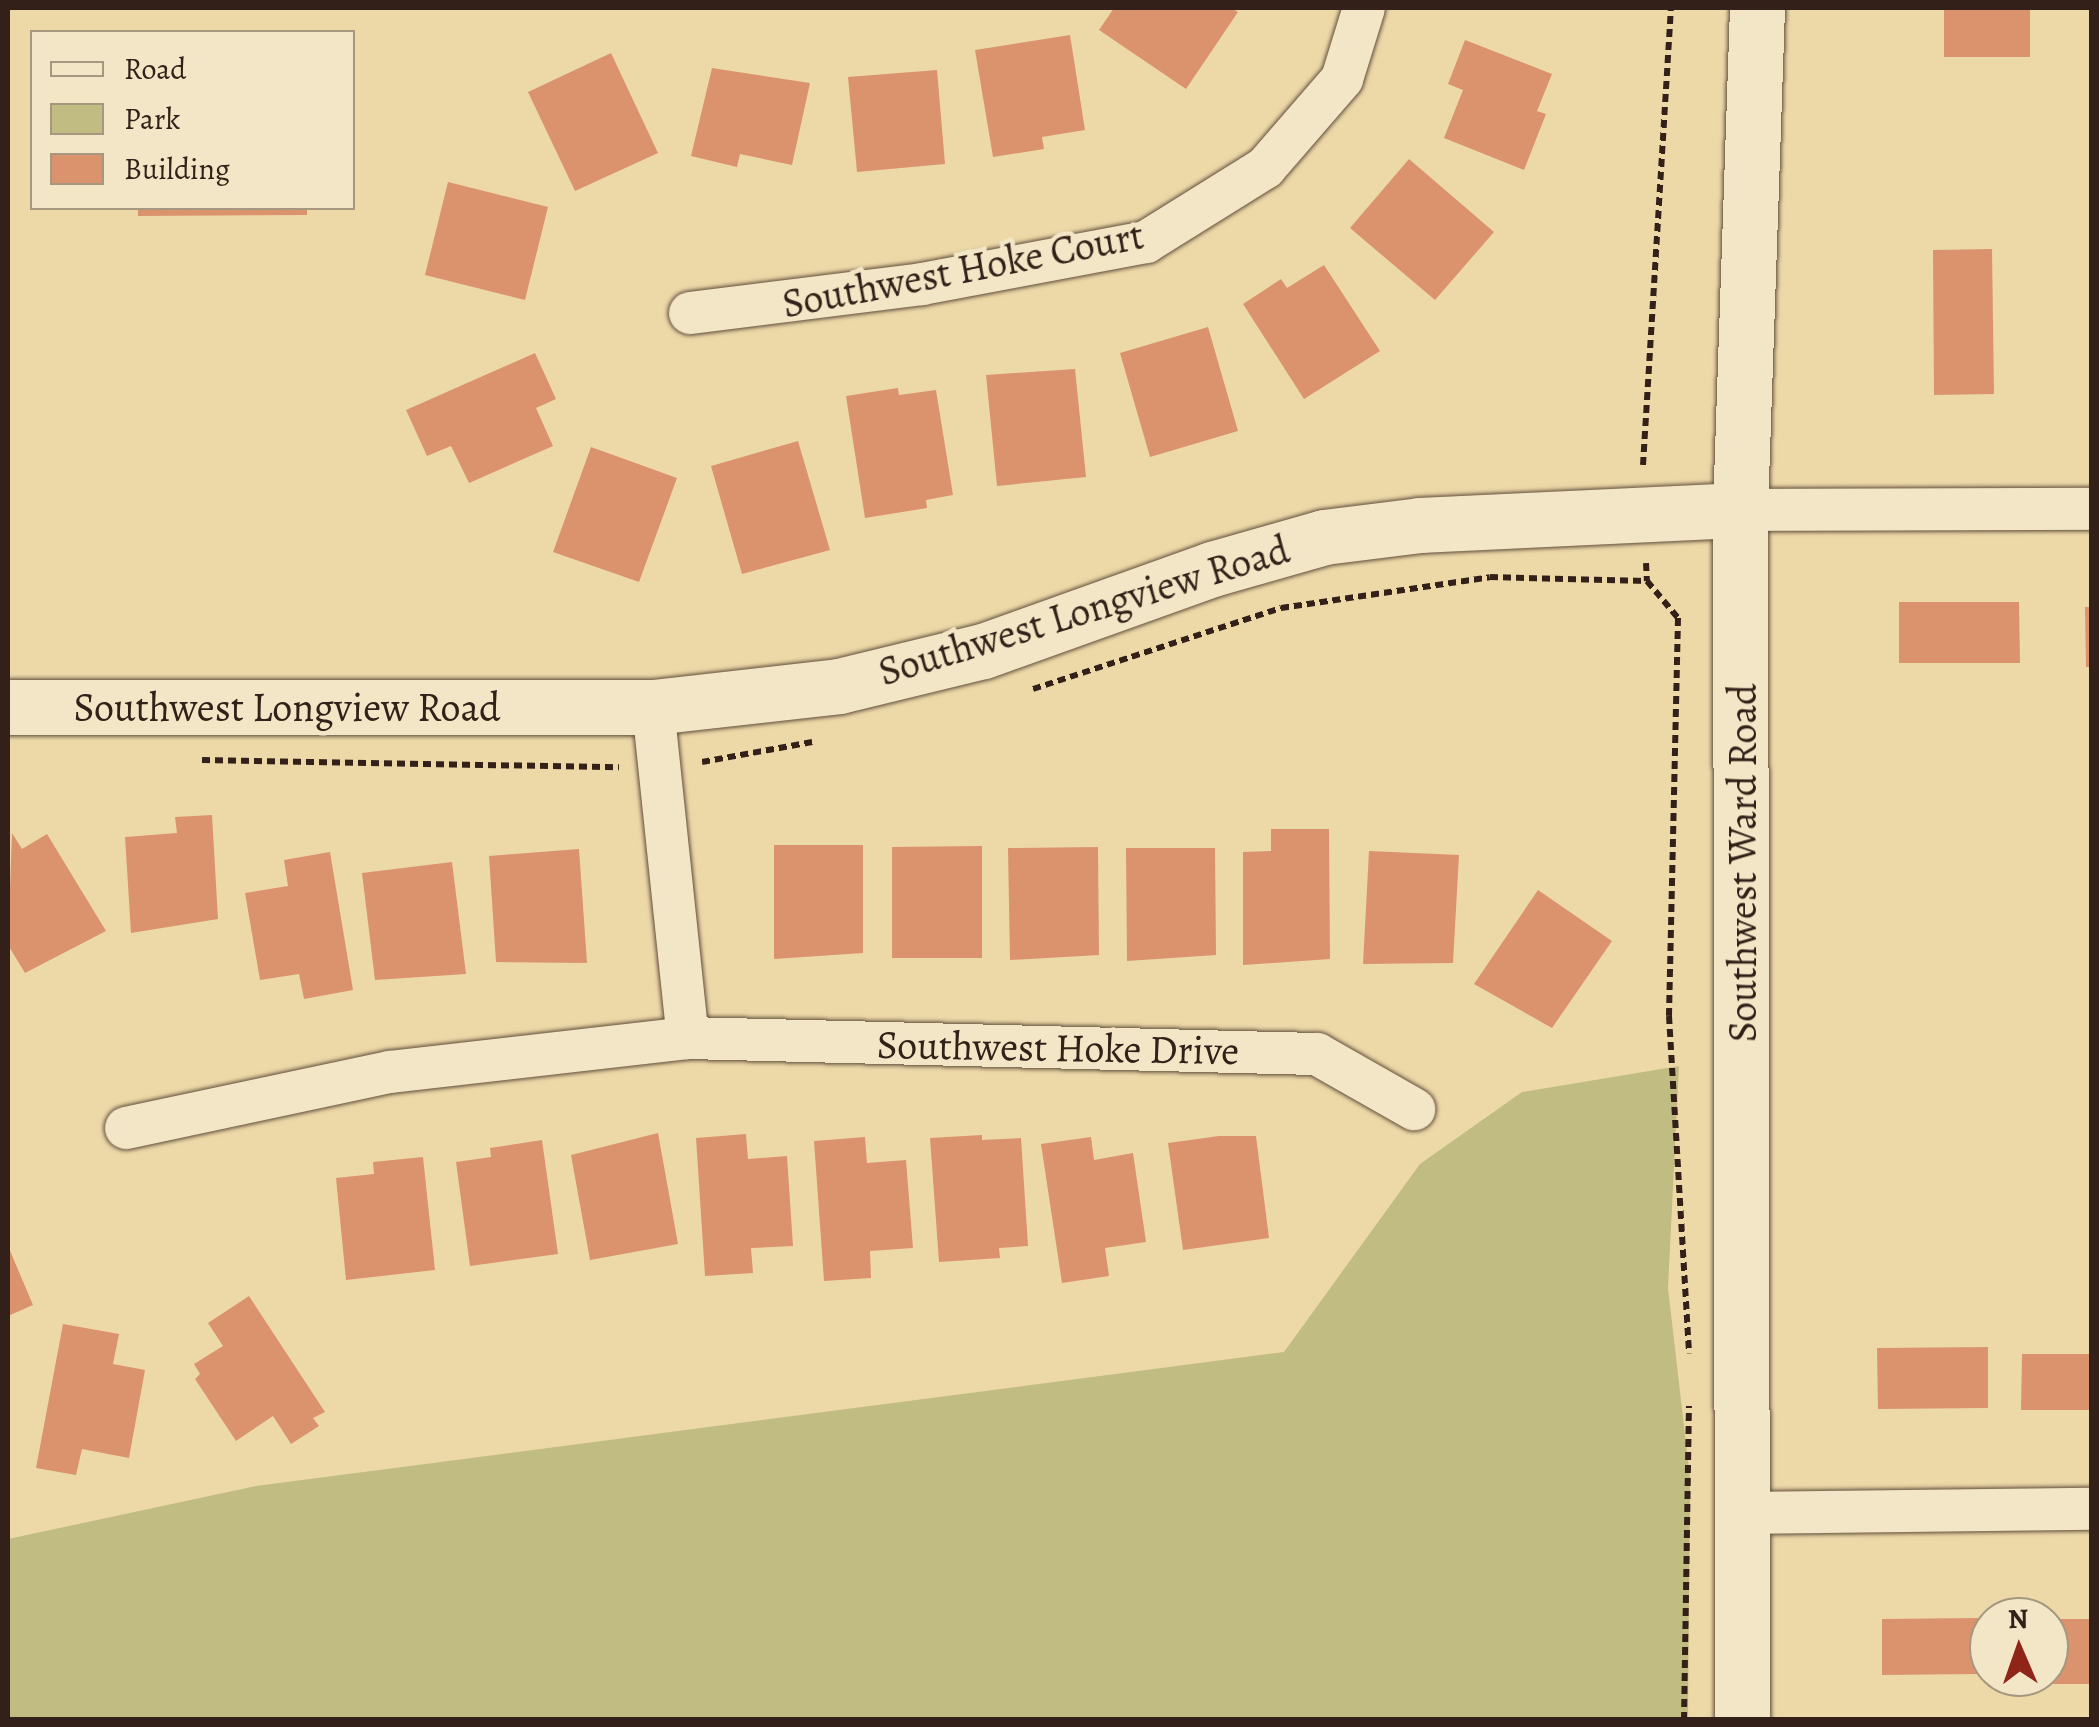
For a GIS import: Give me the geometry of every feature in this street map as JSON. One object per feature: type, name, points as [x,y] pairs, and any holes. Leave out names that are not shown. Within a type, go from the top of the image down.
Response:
[{"type":"street","name":"Southwest Hoke Court","points":[[690,313],[922,284],[1146,242],[1265,168],[1342,79],[1364,8]]},
{"type":"street","name":"Southwest Ward Road","points":[[1742,1720],[1740,510],[1758,8]]},
{"type":"street","points":[[1740,510],[2092,509]]},
{"type":"street","name":"Southwest Longview Road","points":[[8,707],[653,708],[839,686],[983,651],[1212,569],[1324,537],[1420,525],[1740,510]]},
{"type":"street","points":[[653,708],[688,1038]]},
{"type":"street","name":"Southwest Hoke Drive","points":[[126,1128],[390,1072],[688,1038],[1317,1054],[1414,1109]]},
{"type":"street","points":[[1741,1514],[2092,1509]]},
{"type":"path","points":[[1671,8],[1643,515],[1647,580],[1678,618],[1669,1016],[1689,1364]]},
{"type":"path","points":[[1684,1720],[1689,1384]]},
{"type":"green space","points":[[1679,1066],[1668,1288],[1690,1478],[1688,1719],[8,1719],[8,1539],[256,1486],[1284,1352],[1420,1164],[1522,1092]]},
{"type":"building","points":[[1114,8],[1231,8],[1238,12],[1186,89],[1099,30]]},
{"type":"building","points":[[1944,8],[2030,8],[2030,57],[1944,57]]},
{"type":"building","points":[[1070,35],[1085,130],[1042,137],[1044,149],[993,157],[975,50]]},
{"type":"building","points":[[1465,40],[1552,74],[1537,111],[1546,114],[1524,170],[1444,138],[1463,90],[1448,84]]},
{"type":"building","points":[[611,53],[658,153],[575,191],[528,92]]},
{"type":"building","points":[[712,68],[810,83],[792,165],[740,154],[737,167],[691,156]]},
{"type":"building","points":[[937,70],[945,164],[857,172],[848,77]]},
{"type":"building","points":[[1409,159],[1494,232],[1435,300],[1350,228]]},
{"type":"building","points":[[448,182],[548,207],[525,300],[425,275]]},
{"type":"building","points":[[138,210],[307,210],[307,215],[138,216]]},
{"type":"building","points":[[1992,249],[1994,394],[1934,395],[1933,250]]},
{"type":"building","points":[[1324,265],[1380,351],[1304,399],[1243,304],[1281,279],[1287,288]]},
{"type":"building","points":[[1208,327],[1238,431],[1150,457],[1120,353]]},
{"type":"building","points":[[535,353],[556,399],[536,408],[553,446],[469,483],[451,446],[427,456],[406,410]]},
{"type":"building","points":[[1075,369],[1086,477],[997,486],[986,375]]},
{"type":"building","points":[[898,388],[899,395],[936,390],[953,495],[926,500],[927,508],[865,518],[846,396]]},
{"type":"building","points":[[798,441],[830,550],[742,574],[711,466]]},
{"type":"building","points":[[591,447],[677,478],[639,582],[553,552]]},
{"type":"building","points":[[1899,602],[2019,602],[2020,663],[1899,663]]},
{"type":"building","points":[[2085,607],[2092,607],[2092,667],[2086,667]]},
{"type":"building","points":[[212,815],[218,919],[131,933],[125,837],[177,833],[175,817]]},
{"type":"building","points":[[1271,829],[1329,829],[1330,959],[1243,965],[1243,852],[1271,851]]},
{"type":"building","points":[[12,833],[22,849],[47,834],[106,931],[25,973],[8,945]]},
{"type":"building","points":[[774,845],[863,845],[863,953],[774,959]]},
{"type":"building","points":[[982,846],[982,958],[892,958],[892,847]]},
{"type":"building","points":[[1098,847],[1099,955],[1010,960],[1008,848]]},
{"type":"building","points":[[1126,848],[1215,848],[1216,955],[1127,961]]},
{"type":"building","points":[[579,849],[587,963],[496,962],[489,856]]},
{"type":"building","points":[[1369,851],[1459,855],[1453,963],[1363,964]]},
{"type":"building","points":[[330,852],[353,990],[304,999],[299,974],[260,980],[245,893],[288,886],[284,860]]},
{"type":"building","points":[[452,862],[466,974],[375,980],[362,873]]},
{"type":"building","points":[[1538,890],[1612,941],[1552,1028],[1474,984]]},
{"type":"building","points":[[658,1133],[678,1244],[590,1260],[571,1155]]},
{"type":"building","points":[[746,1134],[748,1159],[787,1156],[793,1246],[751,1248],[753,1273],[705,1276],[696,1138]]},
{"type":"building","points":[[982,1135],[982,1140],[1021,1138],[1028,1246],[999,1248],[1000,1258],[939,1262],[930,1138]]},
{"type":"building","points":[[1256,1136],[1269,1238],[1183,1250],[1168,1143]]},
{"type":"building","points":[[865,1137],[867,1163],[906,1160],[913,1248],[870,1251],[871,1278],[824,1281],[814,1141]]},
{"type":"building","points":[[1091,1137],[1094,1160],[1133,1153],[1146,1242],[1105,1248],[1109,1276],[1062,1283],[1041,1144]]},
{"type":"building","points":[[542,1140],[558,1254],[470,1266],[456,1162],[491,1157],[490,1148]]},
{"type":"building","points":[[423,1157],[435,1270],[346,1280],[336,1178],[374,1174],[373,1162]]},
{"type":"building","points":[[8,1246],[33,1305],[8,1316]]},
{"type":"building","points":[[249,1296],[325,1412],[313,1418],[319,1426],[291,1444],[273,1416],[236,1441],[195,1379],[200,1374],[194,1364],[223,1346],[208,1323]]},
{"type":"building","points":[[63,1324],[119,1334],[113,1364],[145,1370],[129,1458],[82,1449],[76,1475],[36,1468]]},
{"type":"building","points":[[1988,1347],[1988,1408],[1878,1409],[1877,1348]]},
{"type":"building","points":[[2022,1354],[2092,1354],[2092,1410],[2021,1410]]},
{"type":"building","points":[[1969,1618],[1969,1674],[1882,1675],[1882,1619]]},
{"type":"building","points":[[2069,1619],[2092,1619],[2092,1684],[2069,1684]]}]
